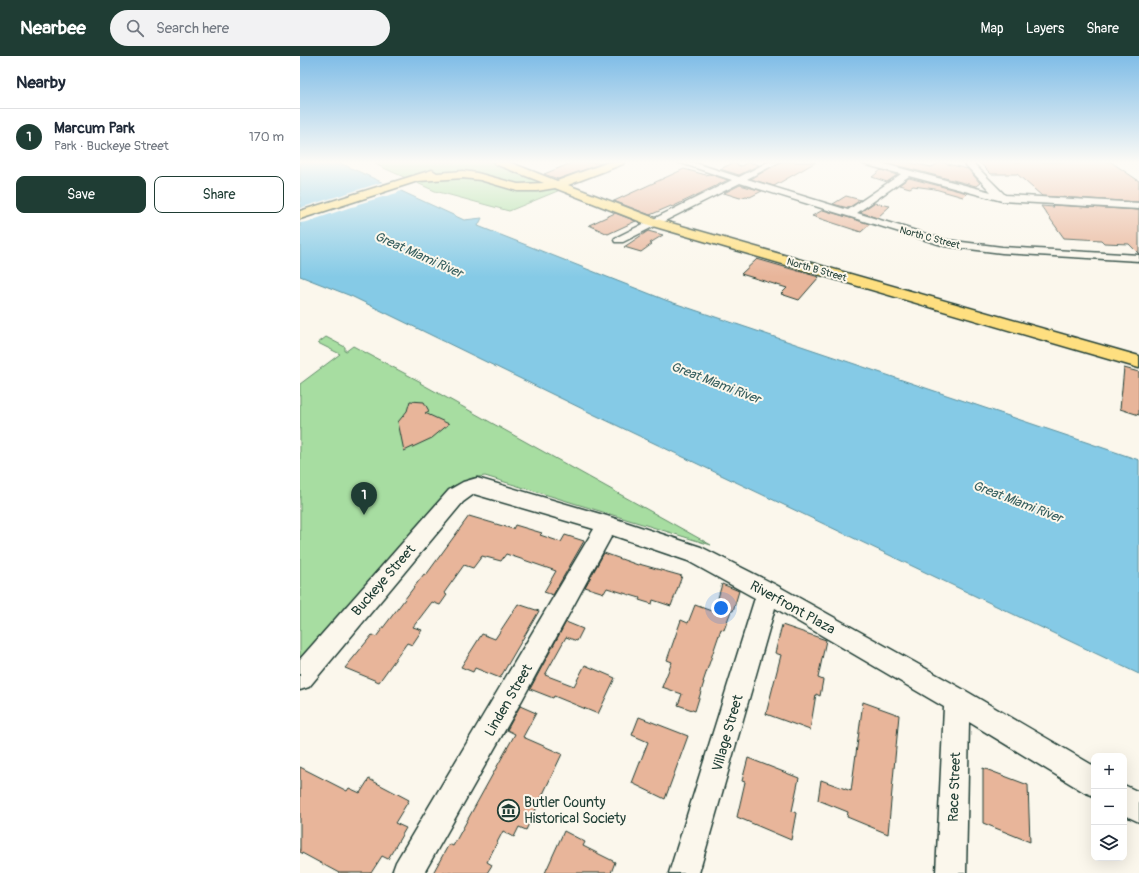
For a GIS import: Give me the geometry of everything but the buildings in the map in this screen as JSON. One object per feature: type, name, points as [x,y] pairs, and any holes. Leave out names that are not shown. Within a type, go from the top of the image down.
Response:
[{"type":"main road","points":[[300,215],[348,200]]},
{"type":"main road","name":"North B Street","points":[[597,200],[653,222],[1139,362]]},
{"type":"street","points":[[619,240],[697,200]]},
{"type":"street","name":"North C Street","points":[[803,200],[945,243],[1002,250],[1139,258]]},
{"type":"street","points":[[848,214],[868,200]]},
{"type":"street","points":[[1038,200],[1139,206]]},
{"type":"street","name":"Riverfront Plaza","points":[[470,487],[485,488],[607,525],[694,554],[768,592],[957,700],[1091,780]]},
{"type":"street","name":"Buckeye Street","points":[[300,678],[456,496],[470,487]]},
{"type":"street","name":"Linden Street","points":[[407,873],[513,691],[607,525]]},
{"type":"street","name":"Village Street","points":[[684,873],[768,592]]},
{"type":"street","name":"Race Street","points":[[951,873],[957,700]]},
{"type":"street","points":[[1127,801],[1139,808]]},
{"type":"green space","points":[[469,200],[535,200],[509,211]]},
{"type":"green space","points":[[326,337],[345,347],[345,352],[353,346],[421,382],[420,383],[711,545],[485,476],[472,478],[453,486],[300,660],[300,384],[340,354],[318,343]]},
{"type":"water","name":"Great Miami River","points":[[300,200],[421,200],[464,220],[482,218],[478,226],[668,301],[1139,460],[1139,674],[595,415],[351,296],[300,276]]},
{"type":"pier","points":[[325,200],[372,200],[300,223],[300,208]]},
{"type":"place","name":"Marcum Park","points":[[364,515]]},
{"type":"place","name":"Butler County Historical Society","points":[[509,810]]}]
